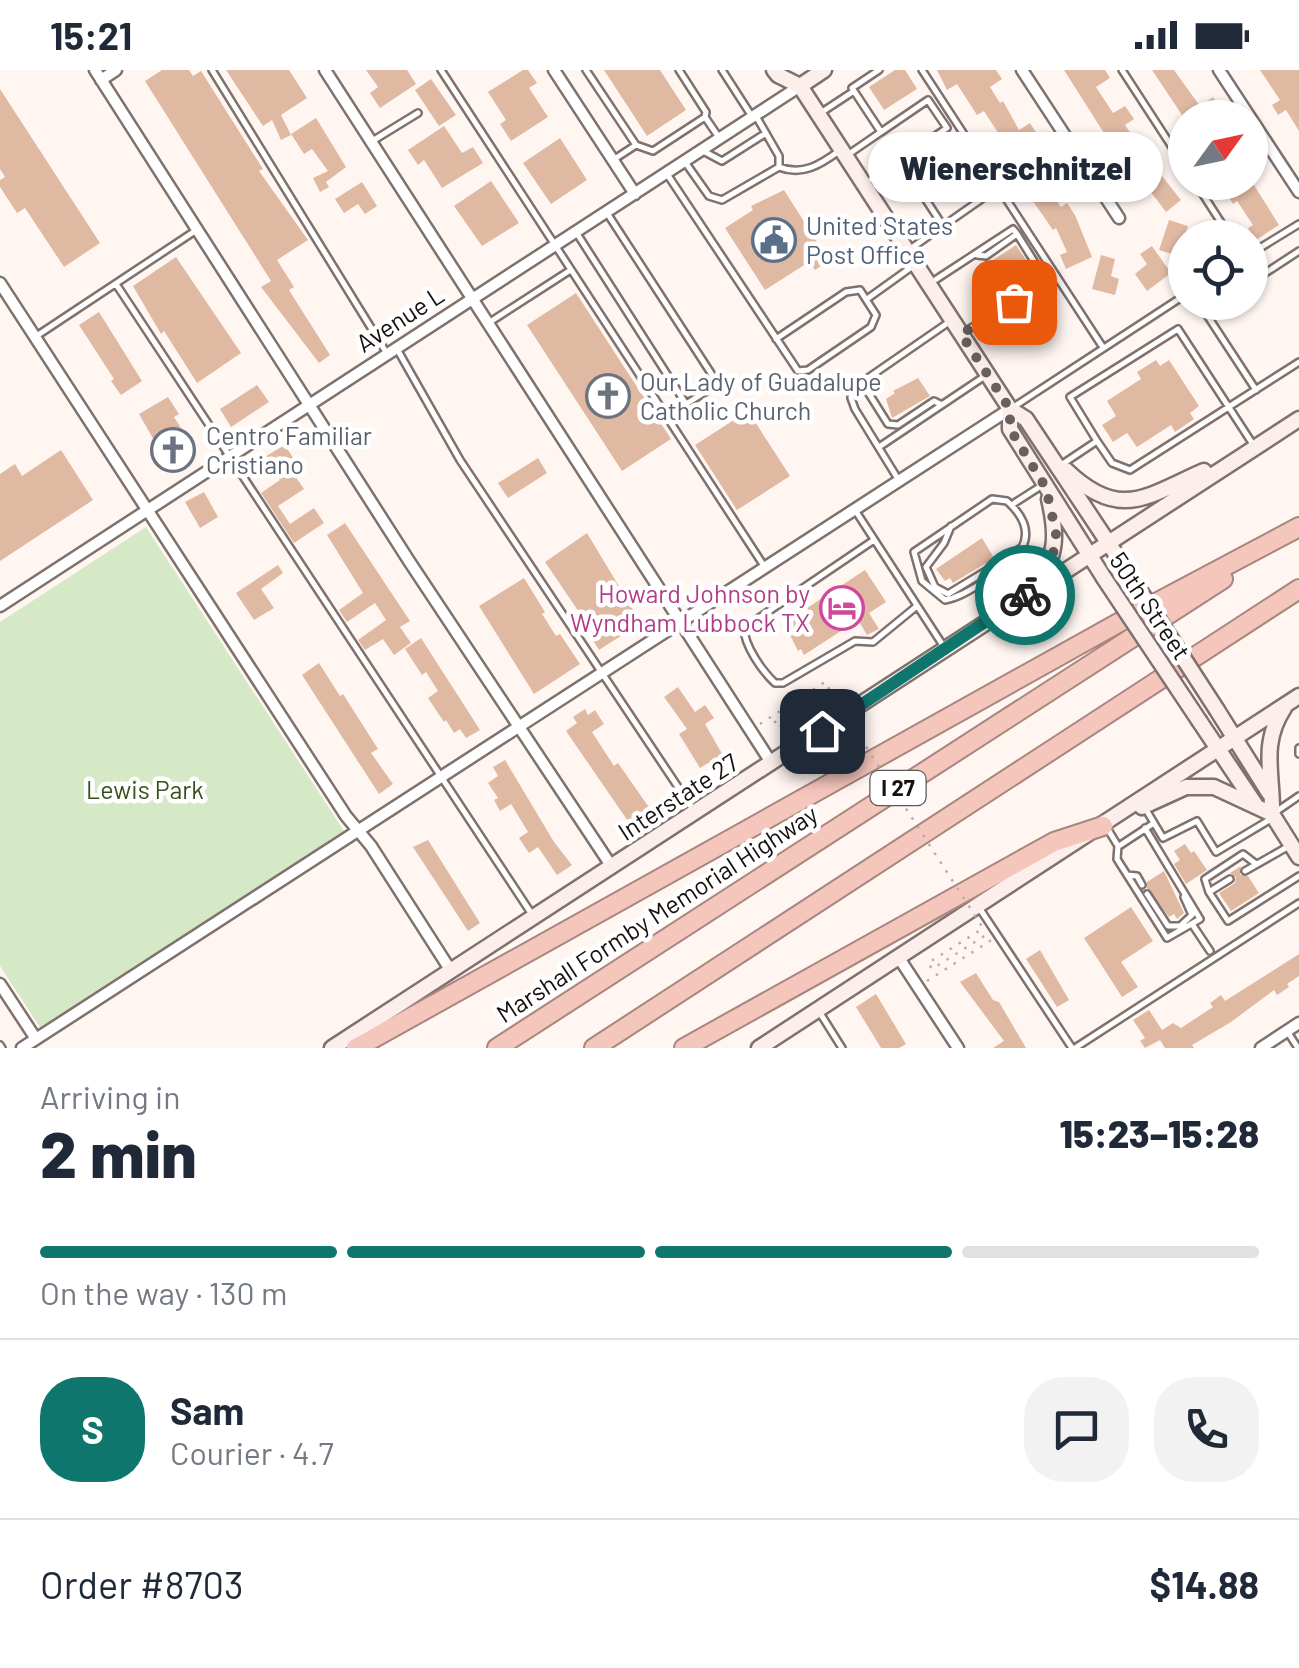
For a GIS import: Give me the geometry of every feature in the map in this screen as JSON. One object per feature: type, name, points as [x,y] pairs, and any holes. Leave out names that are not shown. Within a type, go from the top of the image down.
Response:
[{"type":"highway","points":[[356,1048],[1120,622],[1299,528]]},
{"type":"highway","name":"Marshall Formby Memorial Highway","points":[[497,1048],[1299,528]]},
{"type":"highway","name":"I 27","points":[[594,1048],[1299,588]]},
{"type":"highway","points":[[684,1048],[1054,842],[1108,822]]},
{"type":"main road","name":"50th Street","points":[[774,70],[778,75],[799,78],[818,114],[1010,409],[1026,419],[1047,450],[1272,798]]},
{"type":"main road","name":"Avenue L","points":[[799,78],[824,70]]},
{"type":"main road","name":"50th Street","points":[[1010,409],[1010,429],[1089,555],[1218,750],[1295,851]]},
{"type":"main road","name":"Interstate 27","points":[[332,1048],[1299,418]]},
{"type":"main road","points":[[1047,450],[1097,493],[1134,502],[1248,451]]},
{"type":"main road","points":[[1010,608],[1044,575],[1055,548],[1056,533],[1045,486]]},
{"type":"main road","points":[[759,1048],[1293,700]]},
{"type":"main road","points":[[1108,822],[1193,786],[1214,787],[1268,814],[1272,798],[1268,741],[1293,700]]},
{"type":"street","points":[[116,70],[98,75],[612,867]]},
{"type":"street","points":[[325,70],[772,764]]},
{"type":"street","points":[[554,70],[636,194]]},
{"type":"street","points":[[1022,70],[1119,218]]},
{"type":"street","points":[[1219,70],[1299,192]]},
{"type":"street","name":"Avenue L","points":[[0,606],[720,139],[799,78]]},
{"type":"street","points":[[0,283],[451,971]]},
{"type":"street","points":[[22,1048],[1010,409]]},
{"type":"street","points":[[899,958],[958,1048]]},
{"type":"street","points":[[0,984],[36,1039]]},
{"type":"street","points":[[1261,1048],[1299,1023]]},
{"type":"lane","points":[[212,70],[460,460],[695,813]]},
{"type":"lane","points":[[441,70],[765,568]]},
{"type":"lane","points":[[586,70],[636,145],[653,150],[705,116]]},
{"type":"lane","points":[[680,70],[720,139]]},
{"type":"lane","points":[[722,70],[766,132],[779,156],[779,166]]},
{"type":"lane","points":[[879,70],[852,88],[881,132]]},
{"type":"lane","points":[[922,70],[1102,346]]},
{"type":"lane","points":[[1122,70],[1168,141]]},
{"type":"lane","points":[[818,114],[854,91]]},
{"type":"lane","points":[[779,166],[790,171],[812,168],[881,132],[928,100],[947,128],[864,184]]},
{"type":"lane","points":[[371,142],[418,112]]},
{"type":"lane","points":[[702,150],[722,161],[766,132]]},
{"type":"lane","points":[[613,160],[636,145]]},
{"type":"lane","points":[[900,160],[944,226]]},
{"type":"lane","points":[[685,162],[709,196],[722,200],[779,166]]},
{"type":"lane","points":[[666,174],[798,371],[808,370],[872,328],[876,315],[860,290],[846,292],[776,338]]},
{"type":"lane","points":[[867,298],[944,226],[986,196]]},
{"type":"lane","points":[[576,232],[686,404],[718,384],[607,213]]},
{"type":"lane","points":[[1268,243],[1299,224]]},
{"type":"lane","points":[[900,481],[851,398],[852,389],[957,327],[1041,288],[1045,279],[1014,229],[928,284]]},
{"type":"lane","points":[[35,337],[198,230]]},
{"type":"lane","points":[[1268,271],[1299,251]]},
{"type":"lane","points":[[488,323],[570,270]]},
{"type":"lane","points":[[116,284],[534,918]]},
{"type":"lane","points":[[1010,409],[1168,305]]},
{"type":"lane","points":[[1210,320],[1256,390]]},
{"type":"lane","points":[[1248,451],[1229,406],[1178,329],[1070,397],[1112,463],[1130,470],[1229,406],[1299,362]]},
{"type":"lane","points":[[879,447],[988,375]]},
{"type":"lane","points":[[860,382],[888,424],[898,424],[934,401],[942,405]]},
{"type":"lane","points":[[1061,465],[1097,441]]},
{"type":"lane","points":[[1012,505],[1045,486]]},
{"type":"lane","points":[[998,498],[1012,505],[1024,526],[1024,546],[1012,563],[954,599],[944,600],[922,581],[914,558],[917,547],[992,500],[998,498]]},
{"type":"lane","points":[[855,510],[946,650]]},
{"type":"lane","points":[[952,524],[941,548],[926,567],[935,588],[955,592],[986,571]]},
{"type":"lane","points":[[874,540],[744,628],[743,636],[768,676],[775,683],[783,683],[855,642],[869,644],[917,606]]},
{"type":"lane","points":[[993,566],[1024,546]]},
{"type":"lane","points":[[986,580],[1010,608]]},
{"type":"lane","points":[[1144,806],[1164,838],[1197,821],[1216,852],[1299,796]]},
{"type":"lane","points":[[1108,822],[1118,846],[1116,859],[1167,938],[1200,919],[1145,828]]},
{"type":"lane","points":[[1118,846],[1154,823]]},
{"type":"lane","points":[[1235,841],[1256,864]]},
{"type":"lane","points":[[1245,871],[1295,851]]},
{"type":"lane","points":[[1243,854],[1205,879],[1208,892],[1228,921],[1299,876]]},
{"type":"lane","points":[[1127,875],[1136,876],[1142,885]]},
{"type":"lane","points":[[1208,892],[1230,879]]},
{"type":"lane","points":[[1148,894],[1168,926],[1180,926],[1192,915],[1180,885]]},
{"type":"lane","points":[[979,906],[1074,1048],[1299,902]]},
{"type":"lane","points":[[1192,924],[1210,951]]},
{"type":"lane","points":[[818,1011],[842,1048]]},
{"type":"lane","points":[[1287,1031],[1298,1048]]},
{"type":"path","points":[[750,730],[825,682],[829,688],[775,722],[778,728],[832,694],[983,928],[928,964],[932,970],[986,935],[990,941],[918,987]]},
{"type":"green space","name":"Lewis Park","points":[[146,527],[344,831],[41,1029],[0,966],[0,622]]},
{"type":"building","points":[[162,70],[189,70],[193,76],[201,71],[263,169],[259,171],[308,240],[277,260],[294,287],[289,290],[330,355],[319,363],[261,287],[271,281],[145,81]]},
{"type":"building","points":[[226,70],[289,70],[307,98],[281,115],[291,135],[281,140],[272,120],[263,126]]},
{"type":"building","points":[[366,70],[407,70],[416,84],[380,108],[370,93],[378,87]]},
{"type":"building","points":[[528,70],[537,83],[529,88],[548,117],[511,141],[500,124],[506,120],[488,92]]},
{"type":"building","points":[[604,70],[660,70],[686,110],[647,136]]},
{"type":"building","points":[[895,70],[905,70],[917,89],[884,110],[869,87]]},
{"type":"building","points":[[937,70],[996,70],[1002,79],[990,87],[1019,130],[1030,123],[1041,140],[1026,150],[1042,173],[1047,170],[1058,186],[1050,191],[1061,207],[1067,203],[1075,215],[1092,257],[1066,269],[1060,255],[1067,252],[1056,228],[1053,230],[1021,184],[1014,189],[1007,180],[1012,177],[995,152],[1004,142],[984,111],[977,115],[957,84],[947,90]]},
{"type":"building","points":[[1064,70],[1105,70],[1110,78],[1096,87],[1113,113],[1125,106],[1134,119],[1125,125],[1133,137],[1117,147]]},
{"type":"building","points":[[1152,70],[1174,70],[1196,100],[1172,100]]},
{"type":"building","points":[[1260,70],[1299,70],[1299,131],[1286,110],[1278,115],[1272,105],[1280,100]]},
{"type":"building","points":[[431,79],[456,115],[439,126],[415,90]]},
{"type":"building","points":[[0,89],[100,243],[64,267],[25,208],[17,213],[0,187],[0,180],[5,177],[0,169]]},
{"type":"building","points":[[316,118],[346,167],[326,182],[329,187],[320,192],[313,178],[328,171],[312,149],[304,154],[291,134]]},
{"type":"building","points":[[444,126],[462,153],[473,147],[483,163],[442,188],[424,160],[418,165],[408,150]]},
{"type":"building","points":[[560,138],[587,180],[551,204],[523,163]]},
{"type":"building","points":[[956,143],[982,182],[951,202],[926,162]]},
{"type":"building","points":[[1162,176],[1168,184],[1168,200],[1181,200],[1166,212],[1147,187]]},
{"type":"building","points":[[491,181],[519,223],[482,246],[454,206]]},
{"type":"building","points":[[362,182],[377,206],[365,214],[358,204],[344,213],[335,199]]},
{"type":"building","name":"United States Post Office","points":[[784,190],[829,261],[815,270],[809,262],[765,290],[725,228],[753,210],[751,206]]},
{"type":"building","points":[[1230,200],[1263,200],[1279,225],[1268,232],[1268,220],[1250,220],[1237,201],[1233,204]]},
{"type":"building","points":[[1168,223],[1168,253],[1159,250]]},
{"type":"building","points":[[1016,245],[1030,266],[1004,283],[990,262]]},
{"type":"building","points":[[1152,246],[1168,269],[1168,275],[1147,291],[1135,274],[1147,264],[1140,254]]},
{"type":"building","points":[[1101,255],[1115,259],[1111,276],[1119,279],[1115,295],[1092,289]]},
{"type":"building","points":[[176,257],[241,353],[197,383],[164,331],[161,334],[133,286]]},
{"type":"building","name":"Our Lady of Guadalupe Catholic Church","points":[[576,293],[671,439],[622,471],[527,325]]},
{"type":"building","points":[[1049,308],[1058,322],[1035,337],[1022,323]]},
{"type":"building","points":[[99,312],[142,381],[121,395],[79,325]]},
{"type":"building","points":[[1156,360],[1160,366],[1169,360],[1199,406],[1190,413],[1194,419],[1175,432],[1171,425],[1137,447],[1127,433],[1113,442],[1102,425],[1116,416],[1107,401],[1141,379],[1137,372]]},
{"type":"building","points":[[918,378],[930,396],[892,418],[886,399]]},
{"type":"building","points":[[257,385],[269,402],[231,427],[220,409]]},
{"type":"building","points":[[168,397],[179,414],[174,417],[193,447],[185,452],[189,458],[171,470],[139,414]]},
{"type":"building","points":[[748,411],[790,476],[737,510],[695,445]]},
{"type":"building","points":[[285,445],[298,466],[291,470],[304,489],[278,506],[290,524],[314,508],[324,523],[294,543],[261,493],[280,480],[266,456]]},
{"type":"building","points":[[61,450],[93,500],[0,561],[0,474],[15,464],[22,476]]},
{"type":"building","points":[[538,458],[547,473],[508,498],[498,483]]},
{"type":"building","points":[[204,492],[218,517],[200,528],[185,502]]},
{"type":"building","points":[[345,523],[410,621],[400,627],[411,643],[394,655],[383,639],[365,650],[358,640],[386,620],[375,603],[347,622],[339,610],[363,593],[327,535]]},
{"type":"building","points":[[587,533],[641,623],[599,650],[545,562]]},
{"type":"building","points":[[982,538],[994,558],[953,583],[950,578],[945,581],[936,569]]},
{"type":"building","points":[[278,565],[283,573],[261,589],[274,608],[254,620],[236,593]]},
{"type":"building","name":"Howard Johnson by Wyndham Lubbock TX","points":[[865,570],[886,602],[869,613],[879,629],[867,635],[858,620],[804,655],[801,649],[798,651],[784,623]]},
{"type":"building","points":[[524,578],[556,636],[560,634],[580,664],[534,694],[479,606]]},
{"type":"building","points":[[421,638],[480,730],[466,738],[460,729],[454,733],[444,722],[428,698],[438,691],[405,649]]},
{"type":"building","points":[[319,663],[378,749],[371,753],[393,784],[379,794],[302,675]]},
{"type":"building","points":[[678,687],[695,712],[705,705],[714,718],[705,724],[728,764],[715,773],[708,763],[700,768],[679,734],[687,729],[664,697]]},
{"type":"building","points":[[585,709],[588,715],[595,710],[604,724],[592,732],[653,813],[632,827],[566,731],[577,723],[573,717]]},
{"type":"building","points":[[505,760],[572,865],[557,875],[538,847],[529,853],[519,838],[528,832],[511,804],[500,811],[494,800],[498,798],[488,783],[498,776],[493,767]]},
{"type":"building","points":[[428,840],[480,923],[468,931],[413,847]]},
{"type":"building","points":[[1185,844],[1207,870],[1186,884],[1174,864],[1180,860],[1174,851]]},
{"type":"building","points":[[1241,866],[1240,875],[1248,876],[1259,893],[1231,911],[1219,893],[1235,883],[1236,877],[1230,873]]},
{"type":"building","points":[[1164,871],[1184,913],[1177,919],[1174,914],[1169,917],[1147,888],[1147,882]]},
{"type":"building","points":[[1131,907],[1153,941],[1121,962],[1138,987],[1122,997],[1084,938]]},
{"type":"building","points":[[1040,950],[1069,1000],[1057,1007],[1026,959]]},
{"type":"building","points":[[1299,954],[1299,976],[1287,984],[1289,987],[1277,995],[1274,990],[1192,1045],[1194,1048],[1165,1048],[1160,1040],[1145,1048],[1140,1041],[1145,1038],[1133,1020],[1149,1010],[1162,1030],[1173,1023],[1181,1028],[1213,1007],[1210,1003],[1221,995],[1225,1001]]},
{"type":"building","points":[[976,973],[993,1000],[999,1002],[1026,1048],[993,1048],[1004,1041],[960,982]]},
{"type":"building","points":[[876,994],[906,1044],[899,1048],[881,1048],[856,1007]]},
{"type":"way so far","points":[[1014,302],[961,334],[1010,409],[1010,429],[1046,488],[1056,533],[1055,548],[1044,575],[1025,595]]},
{"type":"place","name":"United States Post Office","points":[[774,240]]},
{"type":"place","name":"Wienerschnitzel","points":[[1014,302]]},
{"type":"place","name":"Our Lady of Guadalupe Catholic Church","points":[[608,396]]},
{"type":"place","name":"Centro Familiar Cristiano","points":[[173,450]]},
{"type":"place","name":"Howard Johnson by Wyndham Lubbock TX","points":[[842,608]]},
{"type":"route","points":[[822,731],[1025,595]]}]
